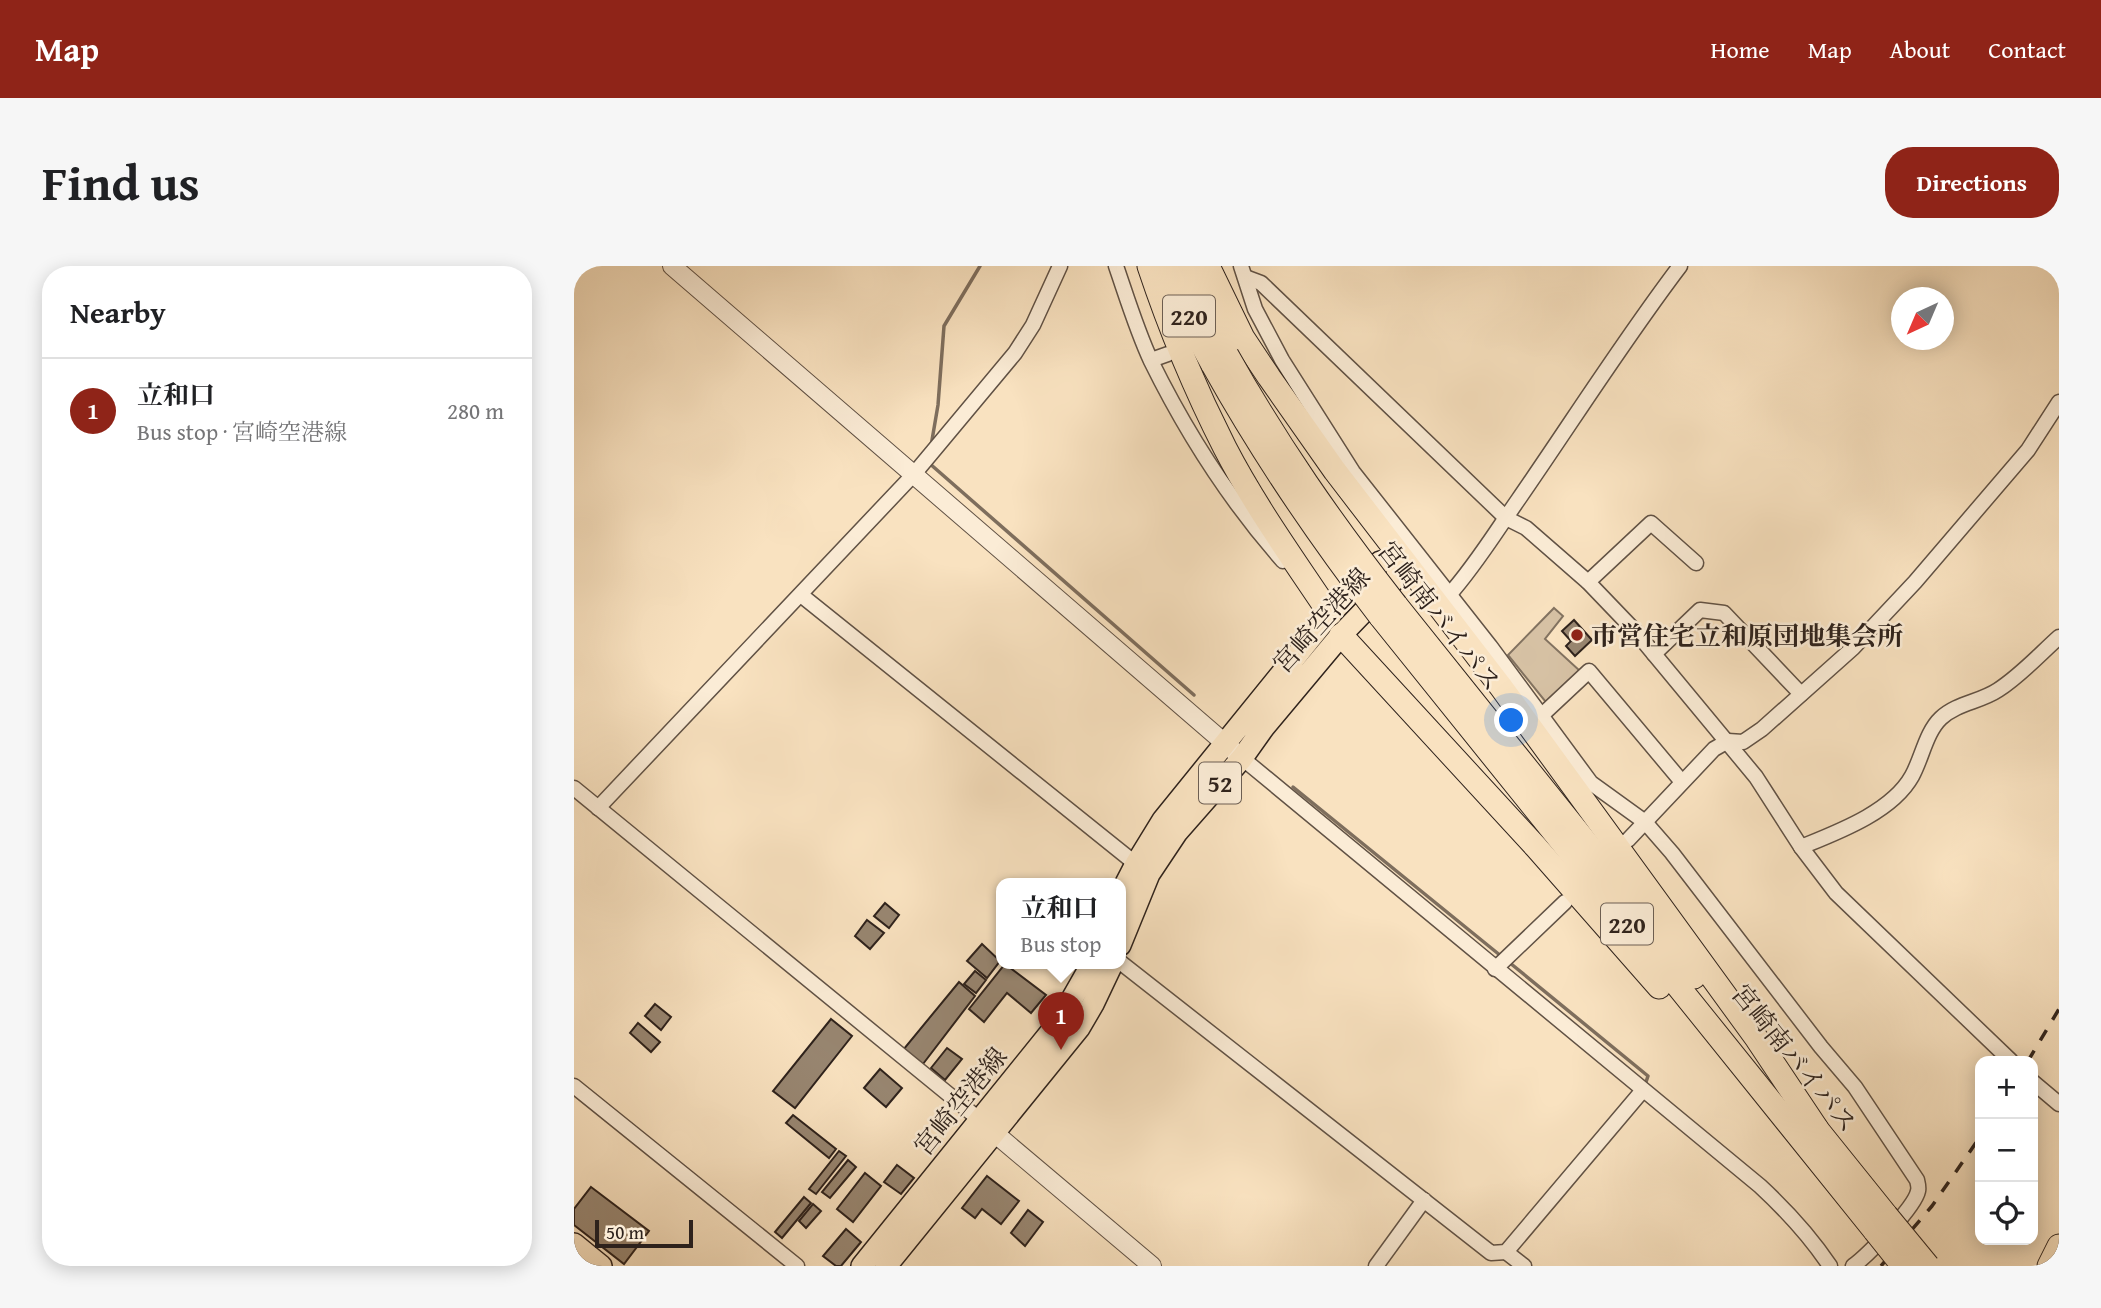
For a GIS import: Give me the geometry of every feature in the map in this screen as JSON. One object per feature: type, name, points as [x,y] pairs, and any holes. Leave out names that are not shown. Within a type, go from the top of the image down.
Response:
[{"type":"highway","points":[[1149,266],[1187,368],[1226,450],[1289,554],[1330,614]]},
{"type":"highway","name":"宮崎南バイパス","points":[[1168,266],[1196,334],[1220,360],[1323,510],[1388,611],[1760,1089],[1880,1223],[1928,1266]]},
{"type":"highway","name":"宮崎南バイパス","points":[[1190,266],[1220,360]]},
{"type":"highway","points":[[1208,266],[1243,338],[1335,471],[1501,687],[1727,998],[1816,1129]]},
{"type":"highway","name":"宮崎南バイパス","points":[[1388,611],[1816,1129],[1880,1223],[1903,1266]]},
{"type":"highway","name":"220","points":[[1341,635],[1536,847],[1676,1005],[1760,1089]]},
{"type":"highway","points":[[2049,1266],[2059,1246]]},
{"type":"main road","name":"宮崎空港線","points":[[1126,889],[1185,822],[1234,751],[1264,727],[1313,652],[1330,614],[1380,562],[1403,558],[1396,578],[1341,635],[1313,652]]},
{"type":"main road","name":"宮崎空港線","points":[[1126,928],[1143,869]]},
{"type":"main road","name":"宮崎空港線","points":[[886,1266],[1059,1022],[1089,969]]},
{"type":"main road","name":"宮崎空港線","points":[[862,1266],[1079,1028],[1110,969]]},
{"type":"main road","points":[[574,1244],[601,1266]]},
{"type":"street","points":[[672,266],[1234,751],[1768,1193],[1799,1224],[1830,1266]]},
{"type":"street","points":[[598,808],[914,474],[1015,353],[1033,326],[1060,266]]},
{"type":"street","points":[[1116,266],[1151,360],[1207,459],[1266,541],[1330,614]]},
{"type":"street","points":[[1449,596],[1473,568],[1633,328],[1680,266]]},
{"type":"street","points":[[1243,271],[1261,283],[1506,518],[1526,528],[1588,582],[1728,741],[1836,893],[2006,1056]]},
{"type":"street","points":[[1243,271],[1255,309],[1282,360],[1353,472],[1542,715],[1591,783],[1645,822],[1713,905],[1854,1087],[1917,1180],[1918,1192],[1911,1206],[1865,1258],[1853,1266]]},
{"type":"street","points":[[1241,317],[1255,309]]},
{"type":"street","points":[[1151,360],[1168,354]]},
{"type":"street","points":[[1628,840],[1714,749],[1728,741],[1743,742],[1762,729],[1853,648],[2028,450],[2059,402]]},
{"type":"street","points":[[1588,582],[1651,523],[1696,564]]},
{"type":"street","points":[[801,595],[1143,869]]},
{"type":"street","points":[[1654,654],[1700,610],[1724,613],[1801,694]]},
{"type":"street","points":[[1801,847],[1869,816],[1894,796],[1911,778],[1938,720],[1955,707],[1998,690],[2059,637]]},
{"type":"street","points":[[1542,715],[1589,671],[1682,782]]},
{"type":"street","points":[[574,788],[987,1126],[1152,1266]]},
{"type":"street","points":[[1495,969],[1565,902]]},
{"type":"street","points":[[1126,966],[1491,1253],[1503,1252],[1524,1266]]},
{"type":"street","points":[[574,1086],[797,1266]]},
{"type":"street","points":[[2038,1086],[2059,1104]]},
{"type":"street","points":[[1489,1266],[1643,1090]]},
{"type":"street","points":[[1376,1266],[1424,1200]]},
{"type":"shaded area","points":[[1554,608],[1563,616],[1545,639],[1580,671],[1550,701],[1545,701],[1508,655]]},
{"type":"building","name":"市営住宅立和原団地集会所","points":[[1574,620],[1592,640],[1575,656],[1566,646],[1571,641],[1562,631]]},
{"type":"building","points":[[885,903],[899,915],[889,928],[874,916]]},
{"type":"building","points":[[867,920],[884,933],[870,949],[855,936]]},
{"type":"building","points":[[982,944],[996,957],[996,966],[987,978],[967,961]]},
{"type":"building","points":[[1001,969],[1012,969],[1046,995],[1031,1013],[1007,993],[984,1022],[969,1009]]},
{"type":"building","points":[[975,971],[986,980],[976,993],[964,984]]},
{"type":"building","points":[[959,982],[975,996],[923,1064],[903,1050]]},
{"type":"building","points":[[655,1004],[671,1017],[661,1030],[645,1016]]},
{"type":"building","points":[[831,1019],[852,1036],[795,1108],[773,1091]]},
{"type":"building","points":[[638,1023],[660,1042],[651,1052],[630,1033]]},
{"type":"building","points":[[947,1048],[962,1059],[945,1080],[931,1068]]},
{"type":"building","points":[[880,1069],[902,1088],[886,1107],[864,1088]]},
{"type":"building","points":[[793,1115],[836,1149],[829,1158],[786,1123]]},
{"type":"building","points":[[839,1151],[846,1156],[816,1194],[809,1189]]},
{"type":"building","points":[[848,1160],[856,1167],[830,1198],[822,1192]]},
{"type":"building","points":[[897,1165],[914,1178],[901,1194],[884,1182]]},
{"type":"building","points":[[865,1173],[881,1186],[853,1222],[837,1209]]},
{"type":"building","points":[[987,1176],[1019,1201],[1001,1224],[982,1209],[975,1218],[962,1208]]},
{"type":"building","points":[[591,1187],[649,1231],[624,1264],[574,1225],[574,1209]]},
{"type":"building","points":[[804,1197],[811,1203],[782,1238],[775,1232]]},
{"type":"building","points":[[813,1204],[821,1211],[806,1228],[799,1221]]},
{"type":"building","points":[[1028,1210],[1043,1222],[1025,1246],[1011,1233]]},
{"type":"building","points":[[846,1229],[861,1242],[841,1266],[836,1266],[823,1256]]},
{"type":"waterway","points":[[931,446],[938,405],[944,326],[980,266]]},
{"type":"waterway","points":[[929,463],[1194,695]]},
{"type":"waterway","points":[[1293,787],[1501,956]]},
{"type":"waterway","points":[[1510,963],[1648,1076],[1646,1082]]},
{"type":"railway","points":[[2031,1056],[2059,1009]]},
{"type":"railway","points":[[1881,1266],[1932,1206],[1975,1144]]},
{"type":"place","name":"市営住宅立和原団地集会所","points":[[1577,635]]},
{"type":"place","name":"立和口","points":[[1061,1050]]}]
